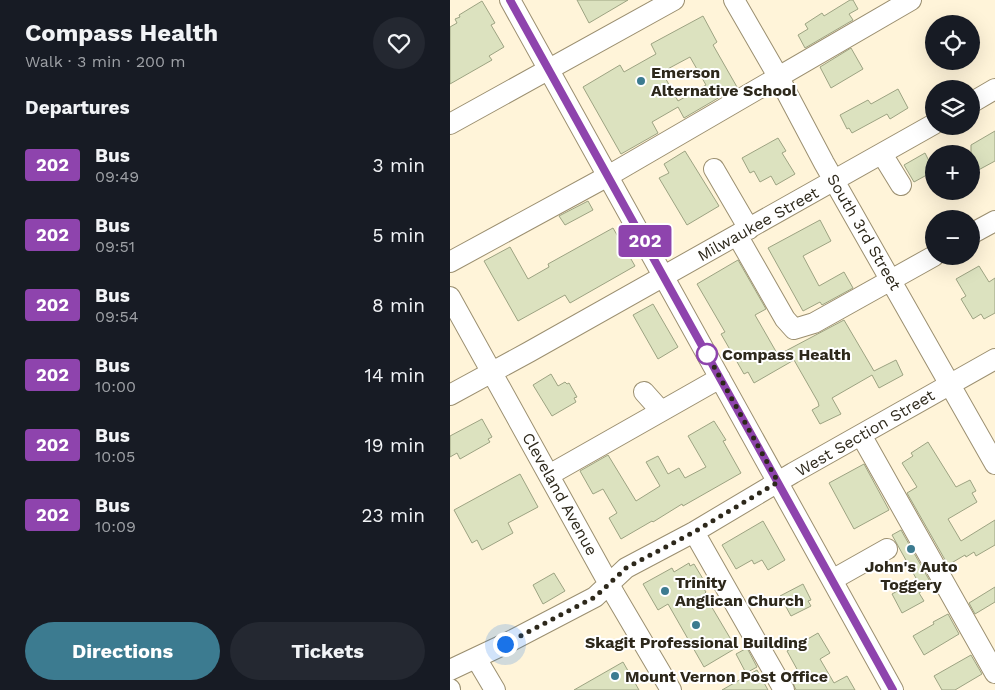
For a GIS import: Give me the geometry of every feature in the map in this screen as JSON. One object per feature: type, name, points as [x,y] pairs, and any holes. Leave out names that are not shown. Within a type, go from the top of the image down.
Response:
[{"type":"street","points":[[510,0],[893,690]]},
{"type":"street","points":[[450,124],[674,0]]},
{"type":"street","name":"South 3rd Street","points":[[734,0],[779,78],[834,181],[995,464]]},
{"type":"street","points":[[450,262],[608,176],[912,0]]},
{"type":"street","points":[[980,98],[995,89]]},
{"type":"street","name":"Milwaukee Street","points":[[450,395],[925,129]]},
{"type":"street","points":[[882,154],[902,185]]},
{"type":"street","points":[[714,169],[785,319],[794,329],[814,323],[925,261]]},
{"type":"street","points":[[980,229],[995,220]]},
{"type":"street","name":"Cleveland Avenue","points":[[450,297],[609,583],[671,690]]},
{"type":"street","name":"West Section Street","points":[[450,670],[595,597],[626,568],[694,532],[861,434],[995,359]]},
{"type":"street","points":[[549,475],[720,378]]},
{"type":"street","points":[[644,392],[661,411]]},
{"type":"street","points":[[861,434],[995,673]]},
{"type":"street","points":[[694,532],[784,690]]},
{"type":"street","points":[[832,580],[887,549]]},
{"type":"street","points":[[476,658],[495,690]]},
{"type":"building","points":[[577,0],[628,0],[589,23]]},
{"type":"building","points":[[853,0],[858,9],[849,14],[853,20],[805,48],[798,35],[808,29],[805,24],[822,13],[824,16]]},
{"type":"building","points":[[482,1],[495,23],[491,25],[504,47],[489,56],[492,60],[450,84],[450,27],[457,23],[455,19],[460,17],[459,15]]},
{"type":"building","points":[[703,16],[717,42],[713,45],[737,87],[684,118],[678,107],[652,122],[658,133],[621,154],[583,87],[620,65],[624,72],[656,54],[651,44]],"holes":[[[690,57],[706,85],[678,101],[662,72]]]},
{"type":"building","points":[[851,48],[863,69],[831,88],[820,67]]},
{"type":"building","points":[[898,89],[908,108],[890,119],[887,114],[852,133],[849,128],[847,129],[840,115],[868,100],[871,104]]},
{"type":"building","points":[[995,131],[995,161],[980,169],[980,145],[971,145]]},
{"type":"building","points":[[778,138],[786,151],[782,153],[795,174],[776,185],[771,176],[760,182],[754,171],[750,173],[742,158]]},
{"type":"building","points":[[685,151],[719,206],[687,225],[659,178],[669,173],[664,164]]},
{"type":"building","points":[[925,153],[925,176],[914,182],[904,165]]},
{"type":"building","points":[[588,201],[593,210],[565,225],[559,216]]},
{"type":"building","points":[[820,220],[831,241],[803,256],[819,286],[844,272],[853,288],[822,305],[820,302],[803,311],[768,248]]},
{"type":"building","points":[[613,228],[635,266],[570,303],[565,295],[518,321],[484,261],[510,247],[528,279],[549,267],[548,264]]},
{"type":"building","points":[[738,260],[766,309],[755,315],[778,355],[844,320],[874,371],[896,360],[903,375],[879,388],[872,375],[832,398],[841,414],[820,424],[812,410],[819,406],[818,402],[794,360],[754,383],[748,372],[744,374],[721,334],[725,332],[697,284]]},
{"type":"building","points":[[979,266],[989,282],[995,278],[995,313],[984,319],[981,314],[973,319],[961,299],[966,296],[956,279]]},
{"type":"building","points":[[653,304],[678,347],[658,359],[633,315]]},
{"type":"building","points":[[551,374],[558,386],[565,382],[569,383],[577,397],[574,398],[576,402],[552,416],[533,385]]},
{"type":"building","points":[[482,419],[492,437],[488,439],[490,442],[460,459],[457,453],[450,457],[450,436]]},
{"type":"building","points":[[714,421],[726,440],[723,441],[741,473],[621,539],[609,518],[617,513],[603,489],[593,494],[580,471],[608,455],[636,501],[660,486],[646,462],[658,456],[668,474],[679,468],[685,478],[706,467],[688,436]]},
{"type":"building","points":[[928,442],[956,487],[970,480],[976,491],[972,493],[977,502],[948,519],[961,541],[995,520],[995,545],[976,556],[974,552],[948,565],[907,493],[917,487],[902,463],[913,456],[911,453]]},
{"type":"building","points":[[864,464],[889,510],[854,529],[829,483]]},
{"type":"building","points":[[520,474],[538,507],[508,523],[513,533],[482,550],[477,540],[472,543],[454,510]]},
{"type":"building","points":[[763,521],[785,560],[768,570],[762,560],[754,564],[752,560],[736,569],[722,545]]},
{"type":"building","points":[[901,530],[932,585],[919,593],[924,601],[902,613],[892,594],[917,580],[892,535]]},
{"type":"building","points":[[689,563],[690,566],[694,564],[703,579],[705,584],[702,586],[706,592],[704,594],[736,648],[704,667],[668,604],[658,610],[643,584],[672,568],[674,572]]},
{"type":"building","points":[[554,573],[565,591],[543,604],[533,585]]},
{"type":"building","points":[[803,584],[811,600],[808,601],[811,606],[791,616],[780,596]]},
{"type":"building","points":[[995,587],[995,602],[975,614],[969,603]]},
{"type":"building","points":[[948,614],[959,634],[924,655],[913,636]]},
{"type":"building","points":[[818,633],[830,653],[820,659],[834,683],[847,676],[855,690],[796,690],[790,676],[798,671],[787,651]]},
{"type":"building","points":[[747,648],[757,667],[746,673],[736,654]]},
{"type":"building","points":[[971,655],[982,674],[955,690],[942,690],[934,676]]},
{"type":"building","name":"Mount Vernon Post Office","points":[[623,662],[639,690],[574,690]]},
{"type":"building","points":[[757,670],[768,690],[722,690]]},
{"type":"bus line","name":"202","points":[[510,0],[893,690]]},
{"type":"place","name":"Emerson Alternative School","points":[[641,81]]},
{"type":"place","name":"Compass Health","points":[[707,354]]},
{"type":"place","name":"John's Auto Toggery","points":[[911,549]]},
{"type":"place","name":"Trinity Anglican Church","points":[[665,591]]},
{"type":"place","name":"Skagit Professional Building","points":[[696,625]]},
{"type":"place","name":"Mount Vernon Post Office","points":[[615,676]]},
{"type":"route","points":[[505,644],[595,597],[626,568],[694,532],[778,482],[707,354]]}]
